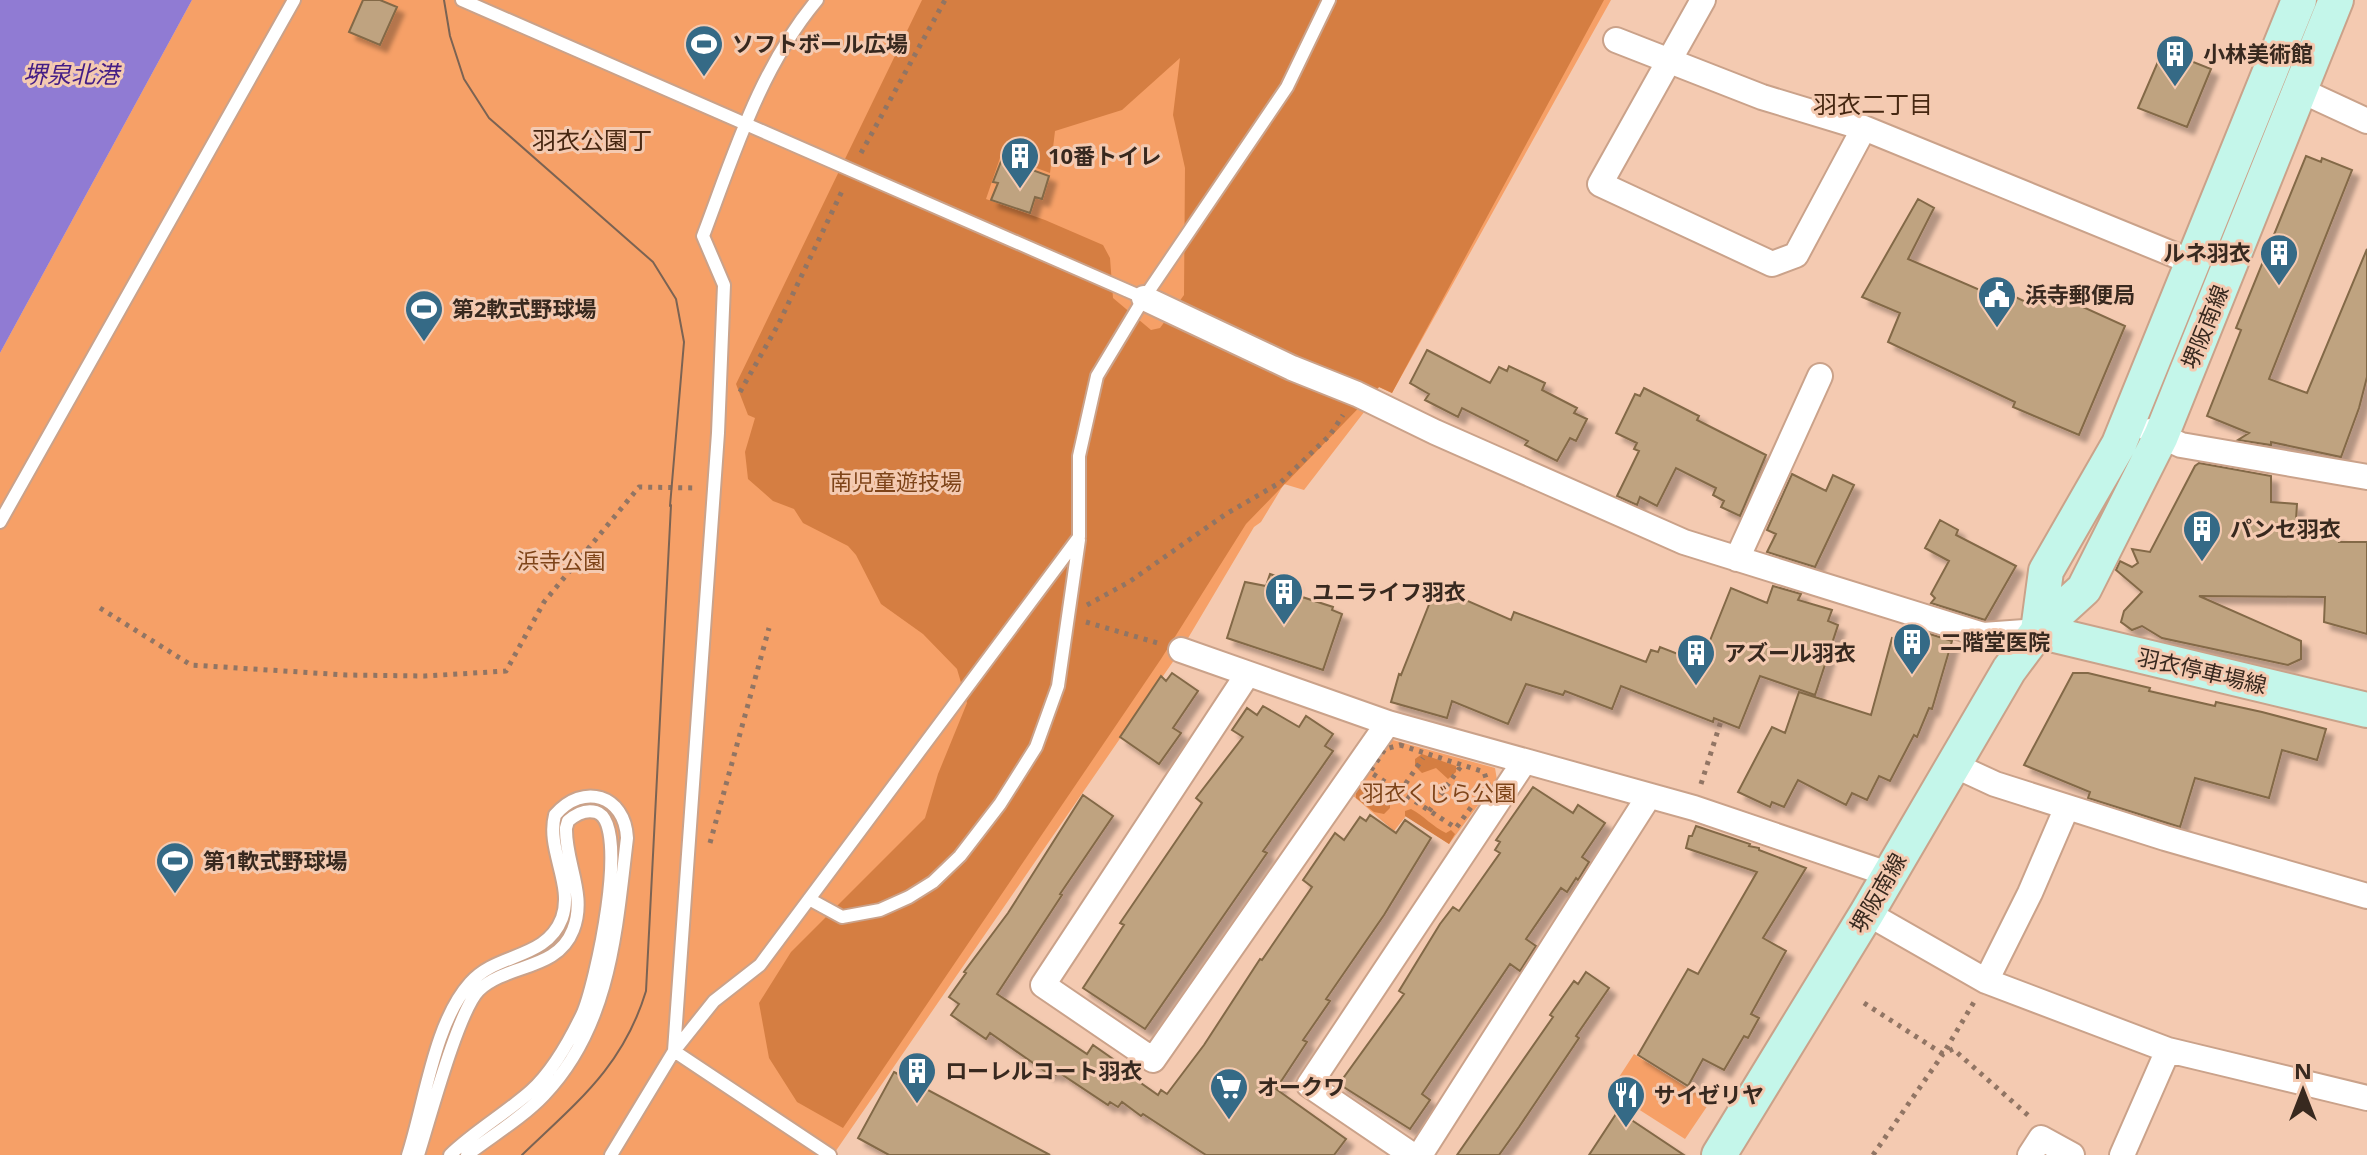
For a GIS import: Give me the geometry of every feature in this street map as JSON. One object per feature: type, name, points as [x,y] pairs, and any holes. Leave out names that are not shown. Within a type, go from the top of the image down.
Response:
[{"type":"main road","name":"堺阪南線","points":[[2038,631],[2046,571],[2119,444],[2299,0]]},
{"type":"main road","name":"堺阪南線","points":[[1719,1155],[1867,913],[2009,670],[2038,631],[2084,589],[2155,434],[2336,0]]},
{"type":"main road","name":"羽衣停車場線","points":[[2038,631],[2367,710]]},
{"type":"street","points":[[1703,0],[1600,184],[1772,264],[1796,255],[1864,128]]},
{"type":"street","points":[[1616,40],[1762,97],[1864,128],[2192,262]]},
{"type":"street","points":[[2300,90],[2367,121]]},
{"type":"street","points":[[1144,298],[1292,368],[1357,394],[1684,542],[1983,635],[2038,631]]},
{"type":"street","points":[[1737,559],[1820,376]]},
{"type":"street","points":[[2155,434],[2181,445],[2367,477]]},
{"type":"street","points":[[1181,650],[1388,723],[1694,808],[1888,874]]},
{"type":"street","points":[[1247,675],[1043,985],[1153,1060],[1388,723]]},
{"type":"street","points":[[1412,1155],[1309,1085],[1524,762]]},
{"type":"street","points":[[1954,765],[1995,784],[2067,807],[2367,896]]},
{"type":"street","points":[[1420,1155],[1649,796]]},
{"type":"street","points":[[1986,981],[2030,893],[2067,807]]},
{"type":"street","points":[[1867,913],[1986,981],[2168,1050],[2367,1098]]},
{"type":"street","points":[[2122,1155],[2168,1050]]},
{"type":"street","points":[[2035,1147],[2072,1155]]},
{"type":"lane","points":[[0,522],[294,0]]},
{"type":"lane","points":[[462,0],[1144,298]]},
{"type":"lane","points":[[674,1051],[718,432],[724,285],[703,236],[745,125],[791,31],[817,0]]},
{"type":"lane","points":[[809,899],[842,917],[880,910],[933,882],[960,856],[1000,804],[1036,747],[1058,686],[1079,537],[1079,456],[1097,376],[1144,298],[1287,87],[1329,0]]},
{"type":"lane","points":[[611,1155],[674,1051],[714,1001],[760,965],[1079,537]]},
{"type":"lane","points":[[408,1155],[449,1013],[459,996],[486,969],[541,946],[551,938],[560,922],[565,900],[553,839],[555,815],[572,800],[586,796],[603,799],[621,812],[627,838],[613,954],[598,1007],[580,1046],[543,1096],[467,1155]]},
{"type":"lane","points":[[418,1155],[471,1000],[503,974],[535,965],[552,956],[573,932],[579,906],[566,828],[568,821],[579,813],[594,812],[604,816],[608,822],[612,857],[601,955],[583,1013],[560,1055],[534,1088],[450,1155]]},
{"type":"lane","points":[[674,1051],[830,1155]]},
{"type":"path","points":[[718,432],[778,325],[852,171],[945,0]]},
{"type":"path","points":[[1068,616],[1129,582],[1226,514],[1281,482],[1330,435],[1357,394]]},
{"type":"path","points":[[100,608],[191,665],[362,675],[425,676],[506,671],[544,602],[639,487],[714,489]]},
{"type":"path","points":[[1068,616],[1181,650]]},
{"type":"path","points":[[708,852],[769,628]]},
{"type":"path","points":[[1694,808],[1721,721]]},
{"type":"path","points":[[1400,745],[1462,765],[1484,772],[1488,784],[1456,828],[1370,772],[1385,749],[1400,745]]},
{"type":"path","points":[[1400,792],[1426,753]]},
{"type":"path","points":[[1429,811],[1462,765]]},
{"type":"path","points":[[1873,1155],[1943,1054],[1986,981]]},
{"type":"path","points":[[1864,1003],[1943,1054]]},
{"type":"path","points":[[1943,1054],[1953,1049],[2037,1123],[2035,1147]]},
{"type":"green space","name":"浜寺公園","points":[[192,0],[1611,0],[1392,393],[1379,387],[1368,407],[1304,490],[1284,484],[1261,522],[1254,527],[1181,650],[833,1155],[0,1155],[0,353]]},
{"type":"green space","name":"南児童遊技場","points":[[922,0],[1604,0],[1392,393],[1379,387],[1246,524],[1161,659],[843,1128],[797,1102],[769,1058],[759,1003],[791,952],[925,818],[938,774],[967,703],[957,669],[923,634],[881,604],[856,555],[848,546],[803,523],[794,509],[773,501],[748,479],[745,452],[755,418],[748,415],[736,384]],"holes":[[[1180,58],[1173,115],[1185,168],[1184,295],[1160,328],[1151,330],[1113,298],[1110,258],[1103,245],[986,199],[1001,155],[1050,173],[1055,131],[1122,110]]]},
{"type":"green space","name":"羽衣くじら公園","points":[[1389,739],[1495,768],[1497,780],[1449,844],[1406,816],[1394,831],[1351,794]]},
{"type":"green space","points":[[1422,754],[1456,766],[1456,772],[1448,779],[1436,768],[1422,773],[1415,766],[1415,759]]},
{"type":"green space","points":[[1364,782],[1390,800],[1390,808],[1384,814],[1374,812],[1356,798]]},
{"type":"green space","points":[[1411,809],[1441,831],[1446,833],[1451,830],[1455,834],[1449,844],[1405,816],[1405,811]]},
{"type":"green space","points":[[1634,1054],[1710,1102],[1685,1139],[1610,1091]]},
{"type":"water","name":"堺泉北港","points":[[0,0],[192,0],[0,353]]},
{"type":"building","points":[[363,0],[380,0],[397,7],[380,45],[349,32]]},
{"type":"building","name":"小林美術館","points":[[2163,50],[2211,69],[2187,127],[2138,108]]},
{"type":"building","name":"ルネ羽衣","points":[[2306,156],[2321,162],[2322,158],[2352,170],[2269,379],[2307,393],[2367,249],[2367,377],[2341,457],[2271,442],[2271,445],[2238,440],[2249,433],[2207,416],[2241,330],[2236,328]]},
{"type":"building","name":"10番トイレ","points":[[1002,159],[1049,176],[1042,199],[1035,197],[1030,213],[991,200],[998,183],[993,182]]},
{"type":"building","name":"浜寺郵便局","points":[[1918,199],[1934,208],[1908,259],[1982,291],[1986,283],[2030,304],[2039,287],[2125,326],[2079,435],[2013,407],[2015,402],[1888,342],[1900,313],[1862,297]]},
{"type":"building","points":[[1427,350],[1490,383],[1499,367],[1507,371],[1509,366],[1545,383],[1542,390],[1577,408],[1574,413],[1587,419],[1576,441],[1570,438],[1557,461],[1525,445],[1528,441],[1462,408],[1458,417],[1425,400],[1429,394],[1410,383]]},
{"type":"building","points":[[1644,388],[1699,416],[1697,420],[1766,455],[1740,516],[1721,507],[1724,501],[1713,495],[1716,488],[1676,468],[1657,506],[1640,497],[1637,505],[1617,496],[1639,451],[1634,449],[1637,443],[1616,433],[1635,394],[1640,396]]},
{"type":"building","name":"パンセ羽衣","points":[[2199,463],[2271,476],[2271,502],[2297,504],[2295,535],[2332,535],[2339,537],[2339,542],[2367,542],[2367,634],[2324,622],[2325,597],[2199,596],[2301,641],[2301,659],[2288,665],[2162,638],[2142,626],[2132,630],[2121,622],[2124,611],[2142,592],[2116,570],[2120,561],[2132,567],[2138,563],[2132,549],[2150,552]]},
{"type":"building","points":[[1792,474],[1826,491],[1833,475],[1854,485],[1815,567],[1767,552],[1776,534],[1767,530]]},
{"type":"building","points":[[1940,520],[1958,530],[1956,535],[2016,566],[1985,620],[1931,603],[1935,598],[1931,594],[1949,561],[1925,548]]},
{"type":"building","name":"ユニライフ羽衣","points":[[1270,574],[1294,582],[1290,593],[1333,607],[1332,610],[1342,614],[1323,670],[1227,638],[1245,582],[1266,586]]},
{"type":"building","points":[[1773,586],[1801,594],[1798,600],[1832,610],[1828,621],[1838,625],[1815,695],[1760,676],[1739,728],[1714,718],[1713,722],[1621,686],[1612,709],[1565,691],[1563,695],[1526,684],[1508,724],[1452,701],[1447,718],[1391,702],[1399,674],[1436,587],[1511,620],[1514,612],[1646,662],[1651,650],[1658,652],[1660,647],[1701,663],[1731,588],[1767,603]]},
{"type":"building","points":[[1914,629],[1952,641],[1932,709],[1929,708],[1917,737],[1914,735],[1890,781],[1879,776],[1867,800],[1852,793],[1846,805],[1798,780],[1784,807],[1772,802],[1770,807],[1738,792],[1772,727],[1785,733],[1799,692],[1871,715],[1892,638],[1906,642]]},
{"type":"building","points":[[1172,673],[1198,691],[1173,728],[1181,733],[1159,764],[1120,737],[1161,676],[1166,681]]},
{"type":"building","points":[[2073,673],[2088,673],[2150,688],[2149,691],[2215,706],[2216,702],[2326,729],[2317,760],[2282,750],[2269,798],[2195,778],[2180,827],[2088,798],[2090,792],[2024,765]]},
{"type":"building","points":[[1263,706],[1299,727],[1306,716],[1333,734],[1325,746],[1333,751],[1263,851],[1267,853],[1145,1029],[1083,988],[1124,925],[1120,923],[1202,803],[1196,798],[1243,737],[1232,730],[1247,708],[1257,715]]},
{"type":"building","points":[[1533,787],[1573,813],[1578,805],[1605,823],[1582,857],[1589,862],[1578,880],[1576,878],[1567,892],[1561,888],[1526,939],[1536,946],[1520,971],[1510,964],[1422,1094],[1430,1100],[1410,1129],[1339,1084],[1404,994],[1399,991],[1440,924],[1453,907],[1459,911],[1500,853],[1495,850],[1500,842],[1496,840]]},
{"type":"building","points":[[1083,795],[1113,816],[997,994],[1087,1054],[1093,1045],[1113,1059],[1111,1062],[1158,1095],[1161,1090],[1167,1094],[1204,1045],[1312,887],[1303,880],[1335,833],[1344,840],[1360,817],[1366,821],[1370,815],[1396,833],[1405,820],[1431,838],[1384,915],[1326,999],[1330,1001],[1303,1040],[1307,1042],[1276,1089],[1346,1139],[1334,1155],[1206,1155],[1122,1102],[1118,1107],[1110,1102],[1108,1105],[1058,1072],[1056,1075],[1051,1071],[1049,1074],[990,1033],[986,1039],[951,1015],[959,1004],[949,997],[964,972],[1008,913]]},
{"type":"building","points":[[1696,826],[1750,844],[1806,868],[1763,938],[1786,951],[1751,1014],[1759,1018],[1724,1070],[1703,1059],[1688,1086],[1638,1055],[1688,969],[1698,974],[1757,872],[1686,848]]},
{"type":"building","points":[[1586,972],[1609,988],[1519,1127],[1499,1155],[1457,1155],[1553,1017],[1550,1015],[1574,981],[1578,984]]},
{"type":"building","name":"ローレルコート羽衣","points":[[894,1072],[1050,1155],[889,1155],[858,1138]]},
{"type":"building","name":"サイゼリヤ","points":[[1618,1111],[1684,1155],[1589,1155]]},
{"type":"tram line","points":[[444,0],[450,36],[464,79],[489,118],[653,262],[676,299],[684,342],[670,506]]},
{"type":"tram line","points":[[522,1155],[596,1082],[625,1041],[646,991],[671,505]]},
{"type":"place","name":"ソフトボール広場","points":[[704,78]]},
{"type":"place","name":"小林美術館","points":[[2175,88]]},
{"type":"place","name":"10番トイレ","points":[[1020,190]]},
{"type":"place","name":"ルネ羽衣","points":[[2279,287]]},
{"type":"place","name":"浜寺郵便局","points":[[1997,329]]},
{"type":"place","name":"第2軟式野球場","points":[[424,343]]},
{"type":"place","name":"パンセ羽衣","points":[[2202,563]]},
{"type":"place","name":"ユニライフ羽衣","points":[[1284,626]]},
{"type":"place","name":"二階堂医院","points":[[1912,676]]},
{"type":"place","name":"アズール羽衣","points":[[1696,687]]},
{"type":"place","name":"第1軟式野球場","points":[[175,895]]},
{"type":"place","name":"ローレルコート羽衣","points":[[917,1105]]},
{"type":"place","name":"オークワ","points":[[1229,1121]]},
{"type":"place","name":"サイゼリヤ","points":[[1626,1129]]},
{"type":"district","name":"羽衣二丁目","points":[[1873,105]]},
{"type":"district","name":"羽衣公園丁","points":[[592,141]]}]
